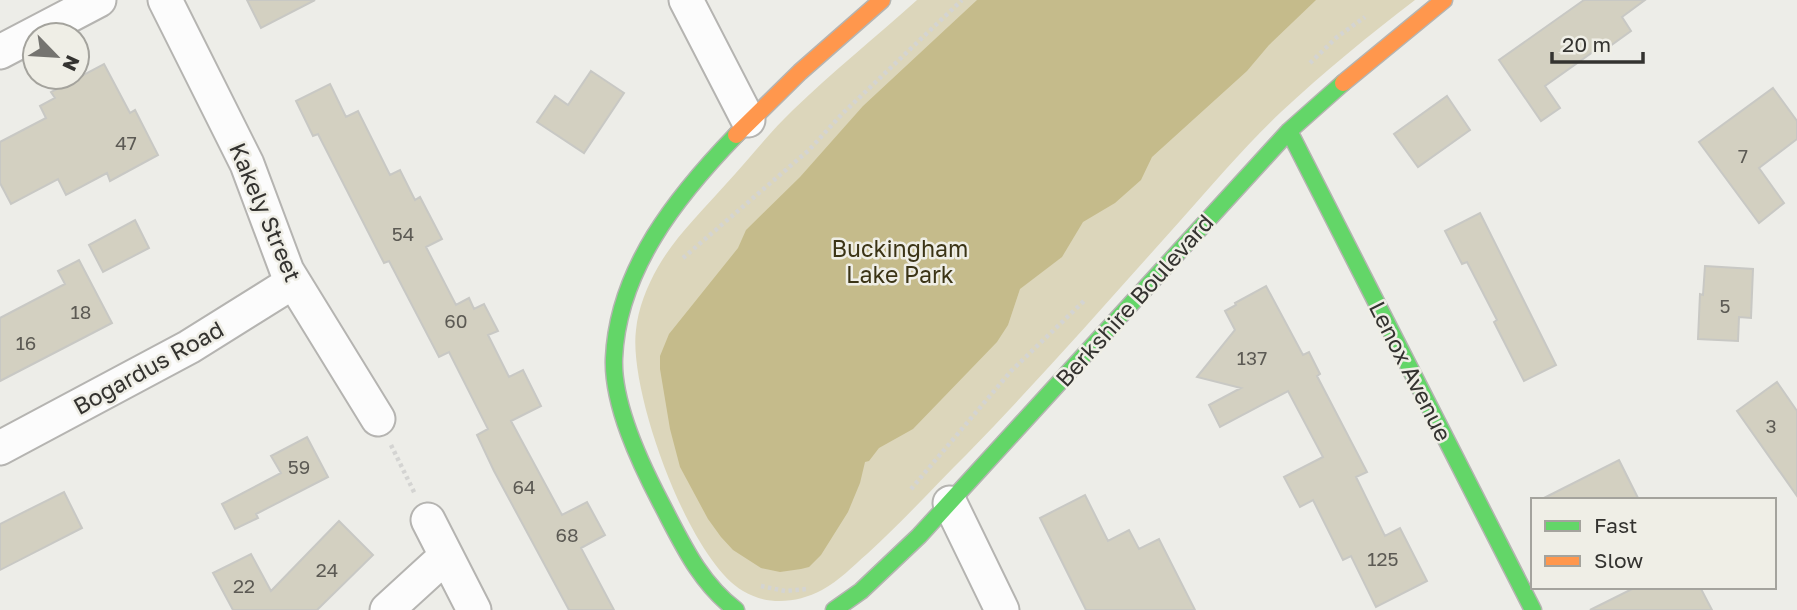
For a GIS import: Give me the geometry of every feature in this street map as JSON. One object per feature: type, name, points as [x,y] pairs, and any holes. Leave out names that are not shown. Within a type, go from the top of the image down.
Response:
[{"type":"street","points":[[0,52],[99,0]]},
{"type":"street","name":"Kakely Street","points":[[165,0],[247,164],[293,282],[378,419]]},
{"type":"street","points":[[686,0],[748,120]]},
{"type":"street","points":[[736,610],[702,578],[648,479],[630,431],[614,359],[619,313],[641,259],[690,187],[748,120],[882,0]]},
{"type":"street","name":"Berkshire Boulevard","points":[[834,610],[884,570],[950,503],[1289,131],[1444,0]]},
{"type":"street","name":"Lenox Avenue","points":[[1289,131],[1533,610]]},
{"type":"street","name":"Bogardus Road","points":[[0,448],[189,347],[293,282]]},
{"type":"street","points":[[950,503],[1002,610]]},
{"type":"street","points":[[428,520],[474,610]]},
{"type":"street","points":[[387,610],[446,556]]},
{"type":"path","points":[[676,265],[808,150],[962,0]]},
{"type":"path","points":[[1306,66],[1329,44],[1368,15]]},
{"type":"path","points":[[906,495],[1018,364],[1086,299]]},
{"type":"path","points":[[378,419],[428,520]]},
{"type":"path","points":[[750,583],[785,591],[811,588]]},
{"type":"green space","name":"Buckingham Lake Park","points":[[917,0],[1415,0],[1330,68],[1268,125],[1021,397],[867,554],[822,590],[793,600],[762,599],[743,591],[723,573],[702,546],[666,472],[652,431],[636,357],[639,314],[658,267],[673,245],[767,137],[823,82]]},
{"type":"shaded area","name":"Buckingham Lake Park","points":[[977,0],[1316,0],[1269,45],[1247,71],[1152,157],[1141,180],[1115,203],[1083,222],[1062,257],[1020,289],[1008,325],[997,342],[913,429],[879,448],[869,461],[865,462],[848,512],[821,555],[809,567],[801,569],[780,572],[761,568],[733,550],[721,537],[708,519],[680,467],[670,429],[660,356],[669,334],[738,248],[746,230],[800,177],[863,106]]},
{"type":"building","points":[[247,0],[315,0],[261,28]]},
{"type":"building","points":[[1584,0],[1645,0],[1622,17],[1631,31],[1610,46],[1607,42],[1545,86],[1560,108],[1541,121],[1499,60]]},
{"type":"building","points":[[104,64],[130,113],[135,110],[158,155],[110,181],[107,173],[66,195],[58,179],[11,204],[0,183],[0,142],[46,118],[40,106],[55,98],[51,92],[91,91],[91,71]]},
{"type":"building","points":[[591,71],[624,93],[584,153],[537,122],[555,96],[568,105]]},
{"type":"building","points":[[330,84],[346,117],[358,111],[390,175],[400,170],[415,200],[420,197],[442,239],[426,247],[456,305],[469,298],[474,309],[484,304],[498,331],[488,335],[509,377],[523,370],[541,406],[511,421],[562,515],[587,502],[605,535],[581,548],[614,610],[569,610],[477,435],[488,429],[449,352],[439,357],[389,261],[384,263],[318,134],[313,136],[296,101]]},
{"type":"building","points":[[1773,88],[1797,121],[1797,139],[1759,168],[1784,203],[1759,223],[1699,142]]},
{"type":"building","points":[[1447,96],[1470,130],[1418,167],[1394,134]]},
{"type":"building","points":[[1480,213],[1556,365],[1524,381],[1467,262],[1462,264],[1445,231]]},
{"type":"building","points":[[135,220],[149,248],[103,272],[89,245]]},
{"type":"building","points":[[79,260],[112,323],[0,381],[0,318],[65,284],[58,271]]},
{"type":"building","points":[[1705,266],[1753,269],[1751,318],[1739,317],[1738,341],[1698,339],[1700,294],[1703,295]]},
{"type":"building","points":[[1266,286],[1303,355],[1309,352],[1320,374],[1317,376],[1367,472],[1356,477],[1385,536],[1400,528],[1427,581],[1376,607],[1351,556],[1343,560],[1313,500],[1300,507],[1284,477],[1323,457],[1288,391],[1220,427],[1209,405],[1241,388],[1197,377],[1235,330],[1225,311]]},
{"type":"building","points":[[1777,382],[1797,411],[1797,496],[1737,411]]},
{"type":"building","points":[[307,437],[328,477],[256,514],[258,518],[235,529],[222,504],[281,473],[271,456]]},
{"type":"building","points":[[1619,460],[1638,498],[1544,498]]},
{"type":"building","points":[[64,492],[82,528],[0,570],[0,524]]},
{"type":"building","points":[[1085,495],[1108,541],[1129,530],[1139,549],[1159,539],[1195,610],[1086,610],[1040,518]]},
{"type":"building","points":[[339,521],[373,555],[317,610],[233,610],[213,573],[251,554],[271,591]]},
{"type":"building","points":[[1632,589],[1701,589],[1712,610],[1590,610]]},
{"type":"traffic: fast","points":[[834,610],[861,591],[919,536],[1289,131],[1343,83]]},
{"type":"traffic: fast","points":[[1289,131],[1533,610]]},
{"type":"traffic: fast","points":[[736,135],[693,183],[654,236],[626,294],[618,325],[614,358],[622,414],[645,470],[692,561],[712,587],[736,610]]},
{"type":"traffic: slow","points":[[736,135],[800,72],[882,0]]},
{"type":"traffic: slow","points":[[1343,83],[1444,0]]}]
